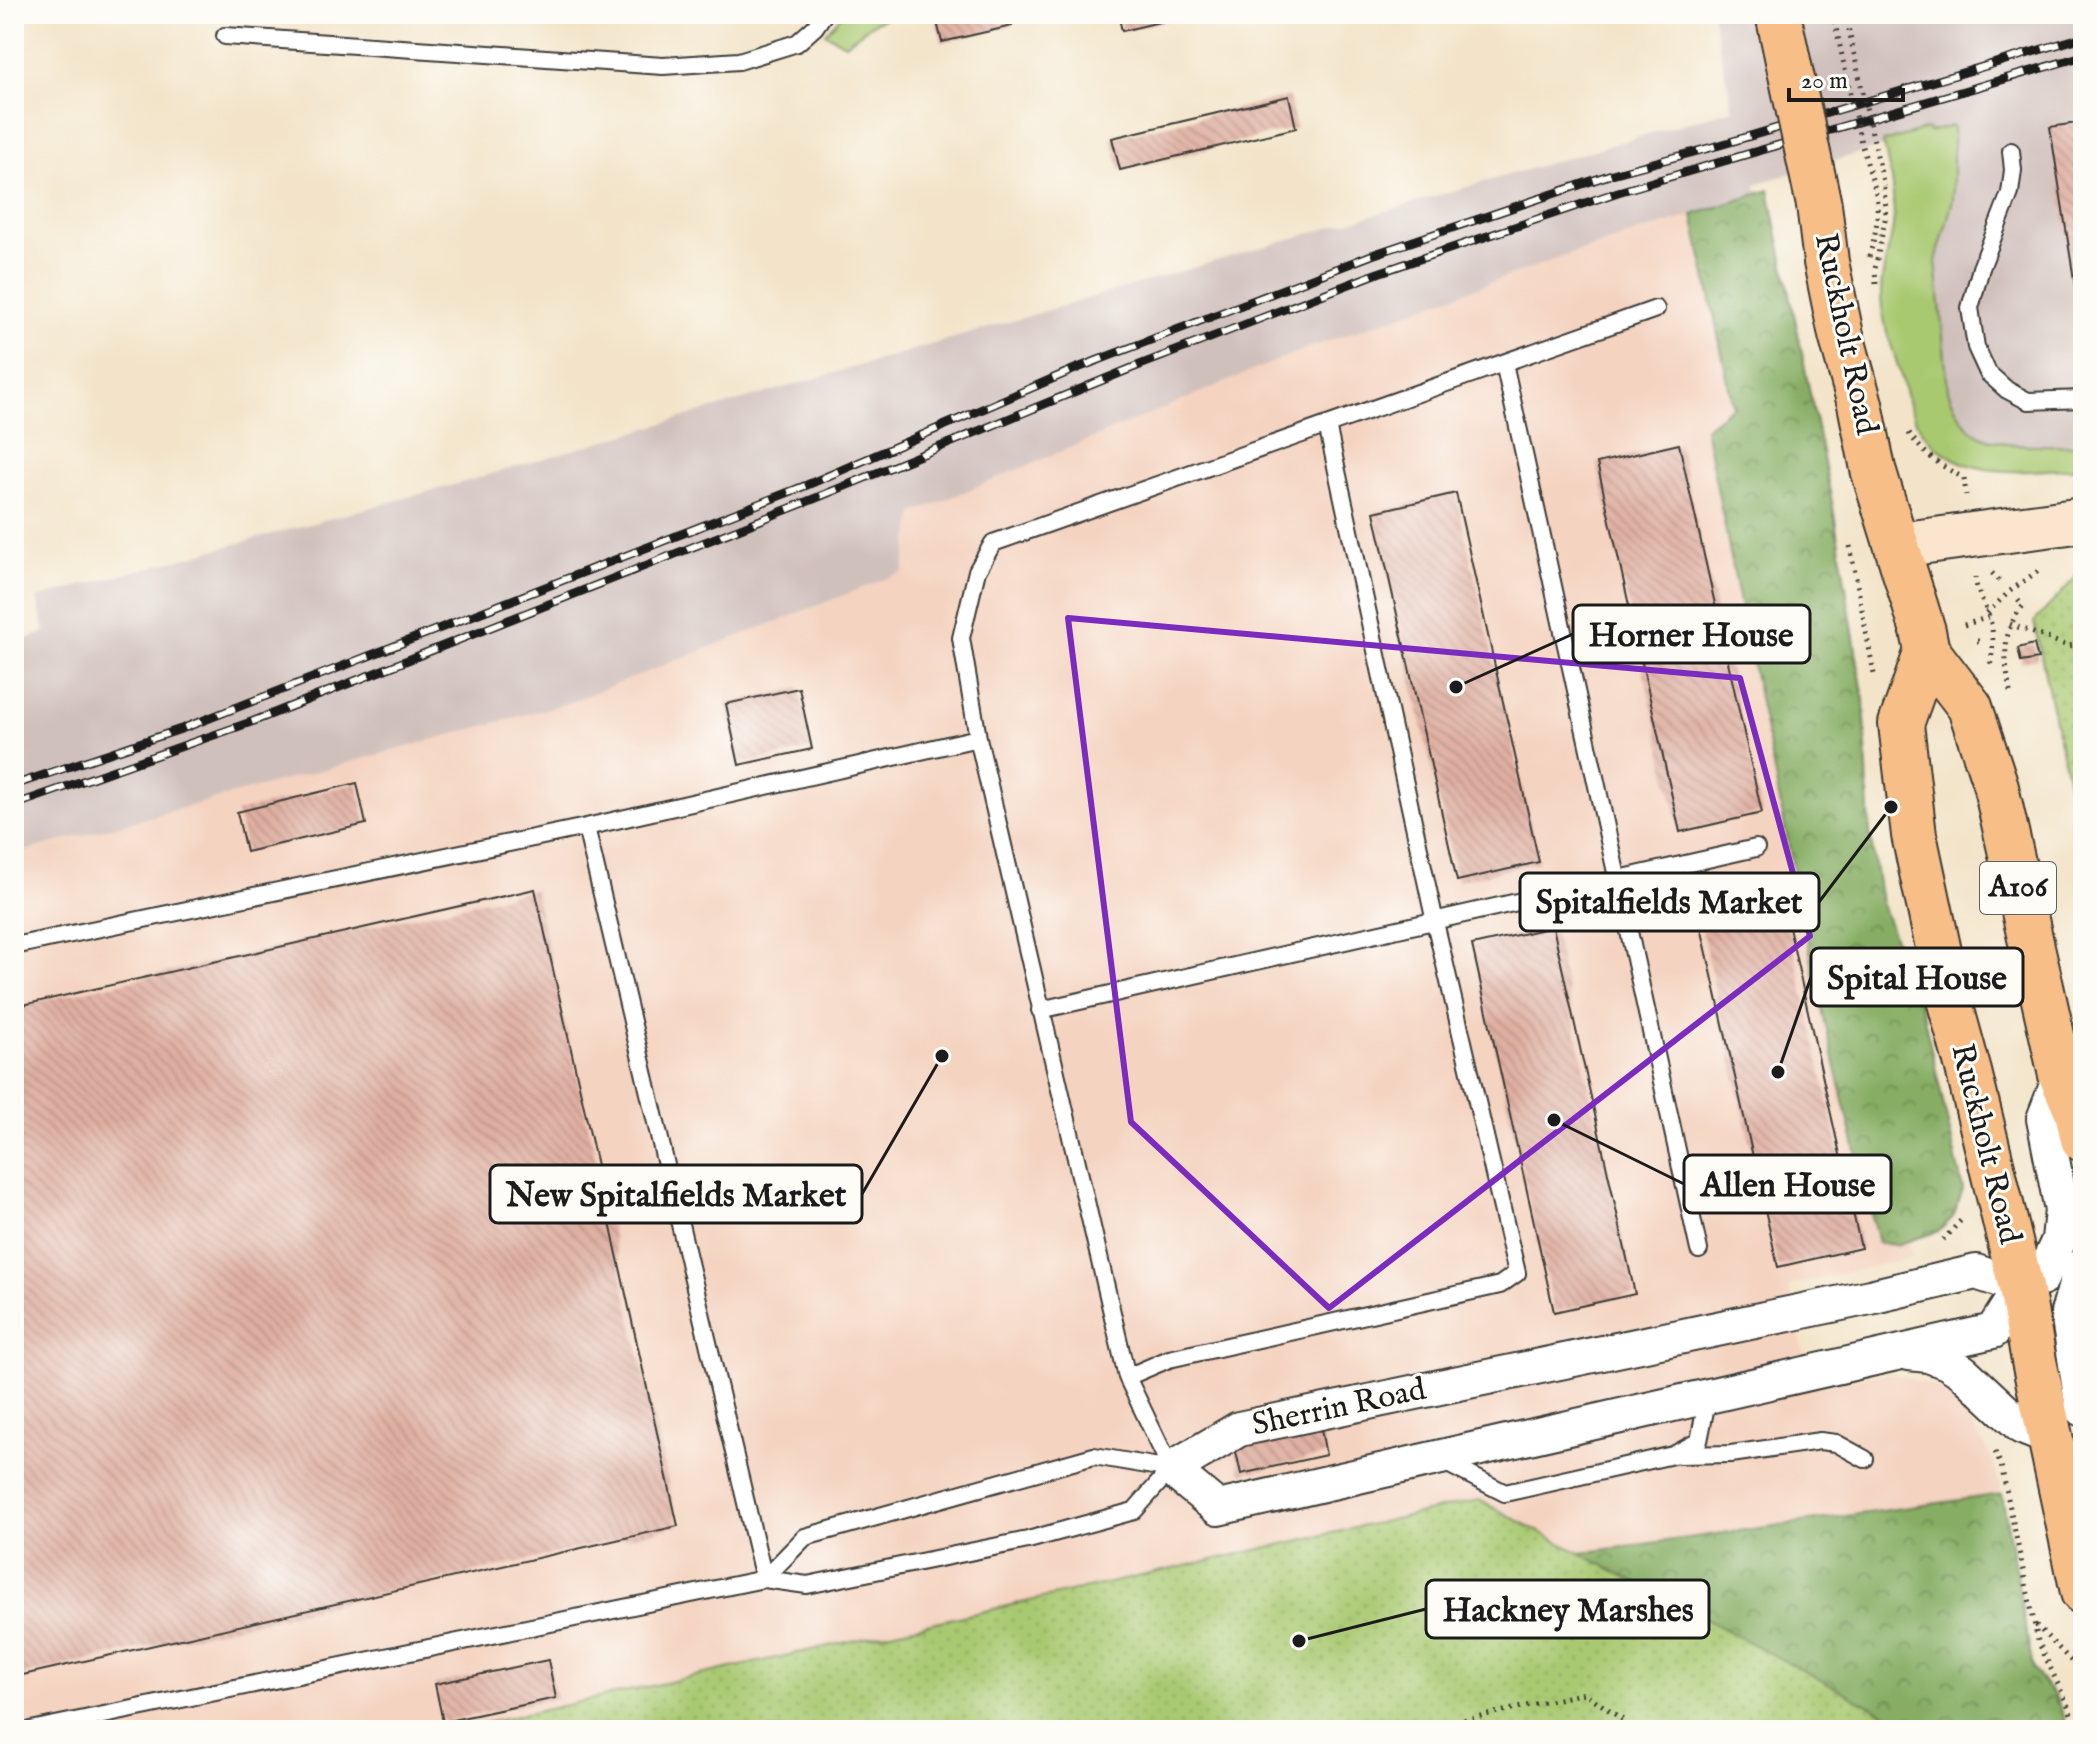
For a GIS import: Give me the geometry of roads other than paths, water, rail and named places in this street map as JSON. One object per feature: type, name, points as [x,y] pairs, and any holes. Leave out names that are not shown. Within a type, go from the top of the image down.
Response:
[{"type":"main road","name":"Ruckholt Road","points":[[1778,14],[1819,205],[1826,262],[1841,335],[1873,469],[1927,651],[1970,707],[1991,770],[2061,1075],[2077,1112],[2083,1139]]},
{"type":"main road","name":"Ruckholt Road","points":[[1927,651],[1901,724],[1914,835],[1950,1003],[2031,1283],[2065,1461],[2083,1592]]},
{"type":"street","points":[[1898,545],[2083,520]]},
{"type":"street","points":[[1171,1469],[1218,1508],[1993,1331],[2031,1283],[2059,1240],[2062,1210],[2044,1119],[2061,1075]]},
{"type":"street","points":[[2031,1283],[2082,1267]]},
{"type":"street","points":[[2082,1267],[2068,1313],[2083,1409]]},
{"type":"street","name":"Sherrin Road","points":[[1171,1469],[1239,1429],[1976,1272],[2031,1283]]},
{"type":"street","points":[[1901,1353],[1928,1355],[1963,1372],[2022,1427],[2065,1461]]},
{"type":"lane","points":[[225,36],[663,66],[739,61],[797,43],[824,14]]},
{"type":"lane","points":[[2011,151],[2013,170],[2010,193],[1981,268],[1970,308],[1976,347],[1988,373],[2007,390],[2028,401],[2083,399]]},
{"type":"lane","points":[[1171,1469],[1127,1377],[978,738],[961,638],[977,571],[993,543],[1656,309]]},
{"type":"lane","points":[[1504,363],[1699,1250]]},
{"type":"lane","points":[[1127,1377],[1169,1359],[1500,1285],[1517,1273],[1435,922],[1327,425]]},
{"type":"lane","points":[[14,946],[586,827],[978,738]]},
{"type":"lane","points":[[586,827],[764,1579]]},
{"type":"lane","points":[[1040,1010],[1756,848]]},
{"type":"lane","points":[[1673,1455],[1699,1441],[1708,1396]]},
{"type":"lane","points":[[1435,1457],[1505,1493],[1673,1455],[1731,1454],[1820,1441],[1836,1443],[1865,1459]]},
{"type":"lane","points":[[764,1579],[805,1537],[1094,1456],[1171,1469]]},
{"type":"lane","points":[[31,1730],[764,1579],[807,1585],[1028,1540],[1134,1511],[1171,1469]]},
{"type":"railway","points":[[14,785],[184,728],[807,485],[1075,369],[1372,255],[1612,174],[2083,37]]},
{"type":"railway","points":[[14,805],[254,721],[816,498],[1132,368],[1378,273],[1618,192],[2083,56]]},
{"type":"place","name":"Horner House","points":[[1456,687]]},
{"type":"place","name":"Spitalfields Market","points":[[1891,807]]},
{"type":"place","name":"New Spitalfields Market","points":[[942,1056]]},
{"type":"place","name":"Spital House","points":[[1778,1072]]},
{"type":"place","name":"Allen House","points":[[1554,1120]]},
{"type":"place","name":"Hackney Marshes","points":[[1299,1641]]}]
